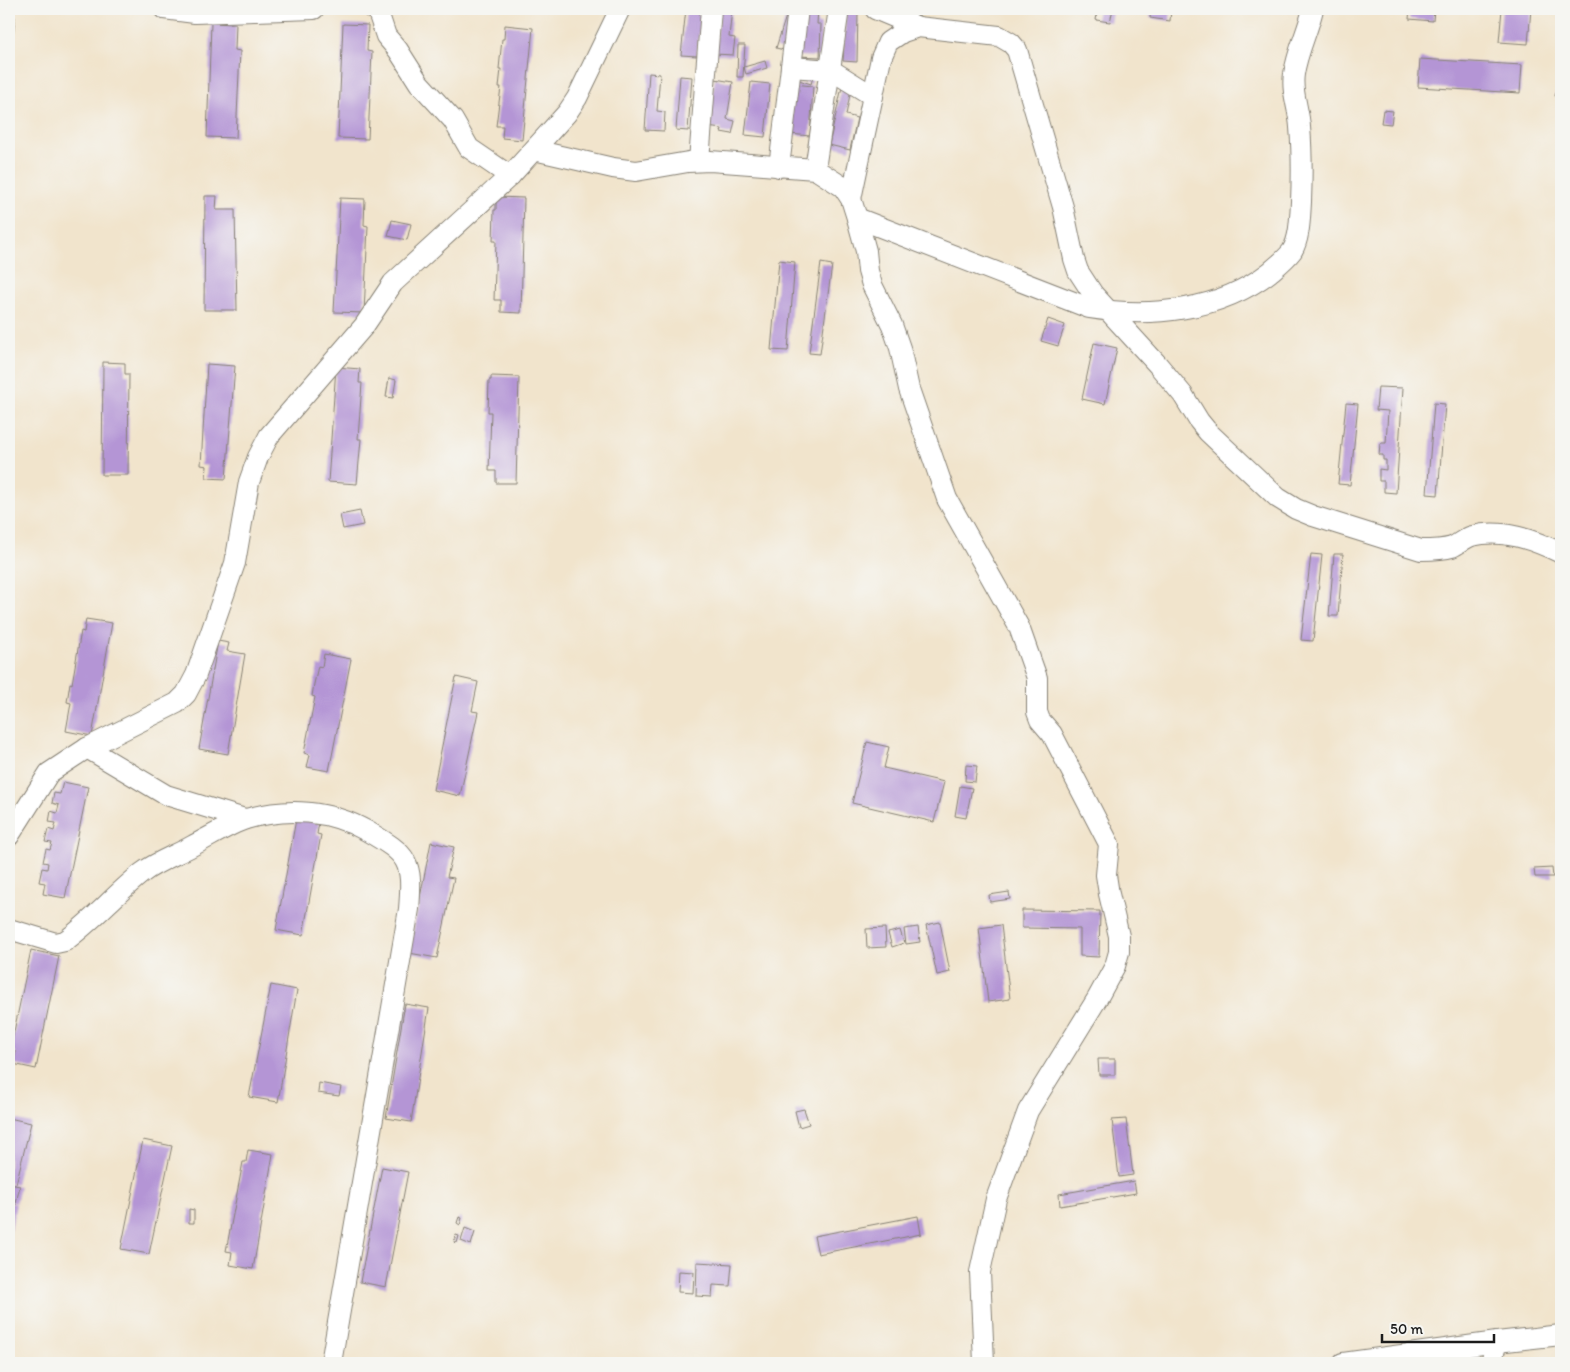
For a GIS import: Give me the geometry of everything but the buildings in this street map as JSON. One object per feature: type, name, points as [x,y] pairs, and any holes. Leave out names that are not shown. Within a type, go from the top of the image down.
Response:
[{"type":"street","points":[[164,9],[195,14],[314,9]]},
{"type":"street","points":[[373,9],[376,9],[386,36],[398,50],[419,83],[453,120],[469,148],[510,176]]},
{"type":"street","points":[[9,836],[49,774],[87,748],[177,704],[186,694],[196,676],[235,563],[249,482],[258,457],[269,436],[364,326],[393,283],[510,176],[567,113],[577,98],[620,9]]},
{"type":"street","points":[[699,161],[711,9]]},
{"type":"street","points":[[780,166],[798,9]]},
{"type":"street","points":[[815,169],[831,70],[838,9]]},
{"type":"street","points":[[876,9],[918,27],[1000,36],[1011,43],[1017,50],[1063,207],[1078,271],[1093,294],[1183,395],[1199,422],[1278,498],[1296,510],[1421,550],[1452,547],[1471,536],[1504,534],[1531,541],[1561,553]]},
{"type":"street","points":[[854,208],[1089,308],[1108,311],[1143,312],[1207,304],[1258,281],[1277,266],[1292,250],[1298,231],[1301,202],[1300,126],[1293,75],[1313,9]]},
{"type":"street","points":[[854,208],[881,58],[888,42],[903,32],[918,27]]},
{"type":"street","points":[[791,67],[831,70],[873,96]]},
{"type":"street","points":[[534,150],[613,168],[636,171],[699,161],[815,169],[843,187],[854,208],[866,251],[868,271],[872,285],[892,325],[900,348],[909,389],[948,499],[1019,627],[1038,678],[1037,712],[1040,720],[1052,734],[1108,844],[1106,875],[1119,936],[1119,952],[1115,966],[1097,999],[1028,1111],[996,1199],[980,1272],[984,1363]]},
{"type":"street","points":[[87,748],[166,795],[245,819]]},
{"type":"street","points":[[9,929],[56,943],[65,941],[148,868],[245,819],[281,813],[318,813],[340,818],[358,825],[388,842],[408,864],[411,883],[409,909],[331,1363]]},
{"type":"street","points":[[1343,1363],[1497,1342],[1561,1336]]},
{"type":"street","points":[[1491,1363],[1497,1342]]}]
